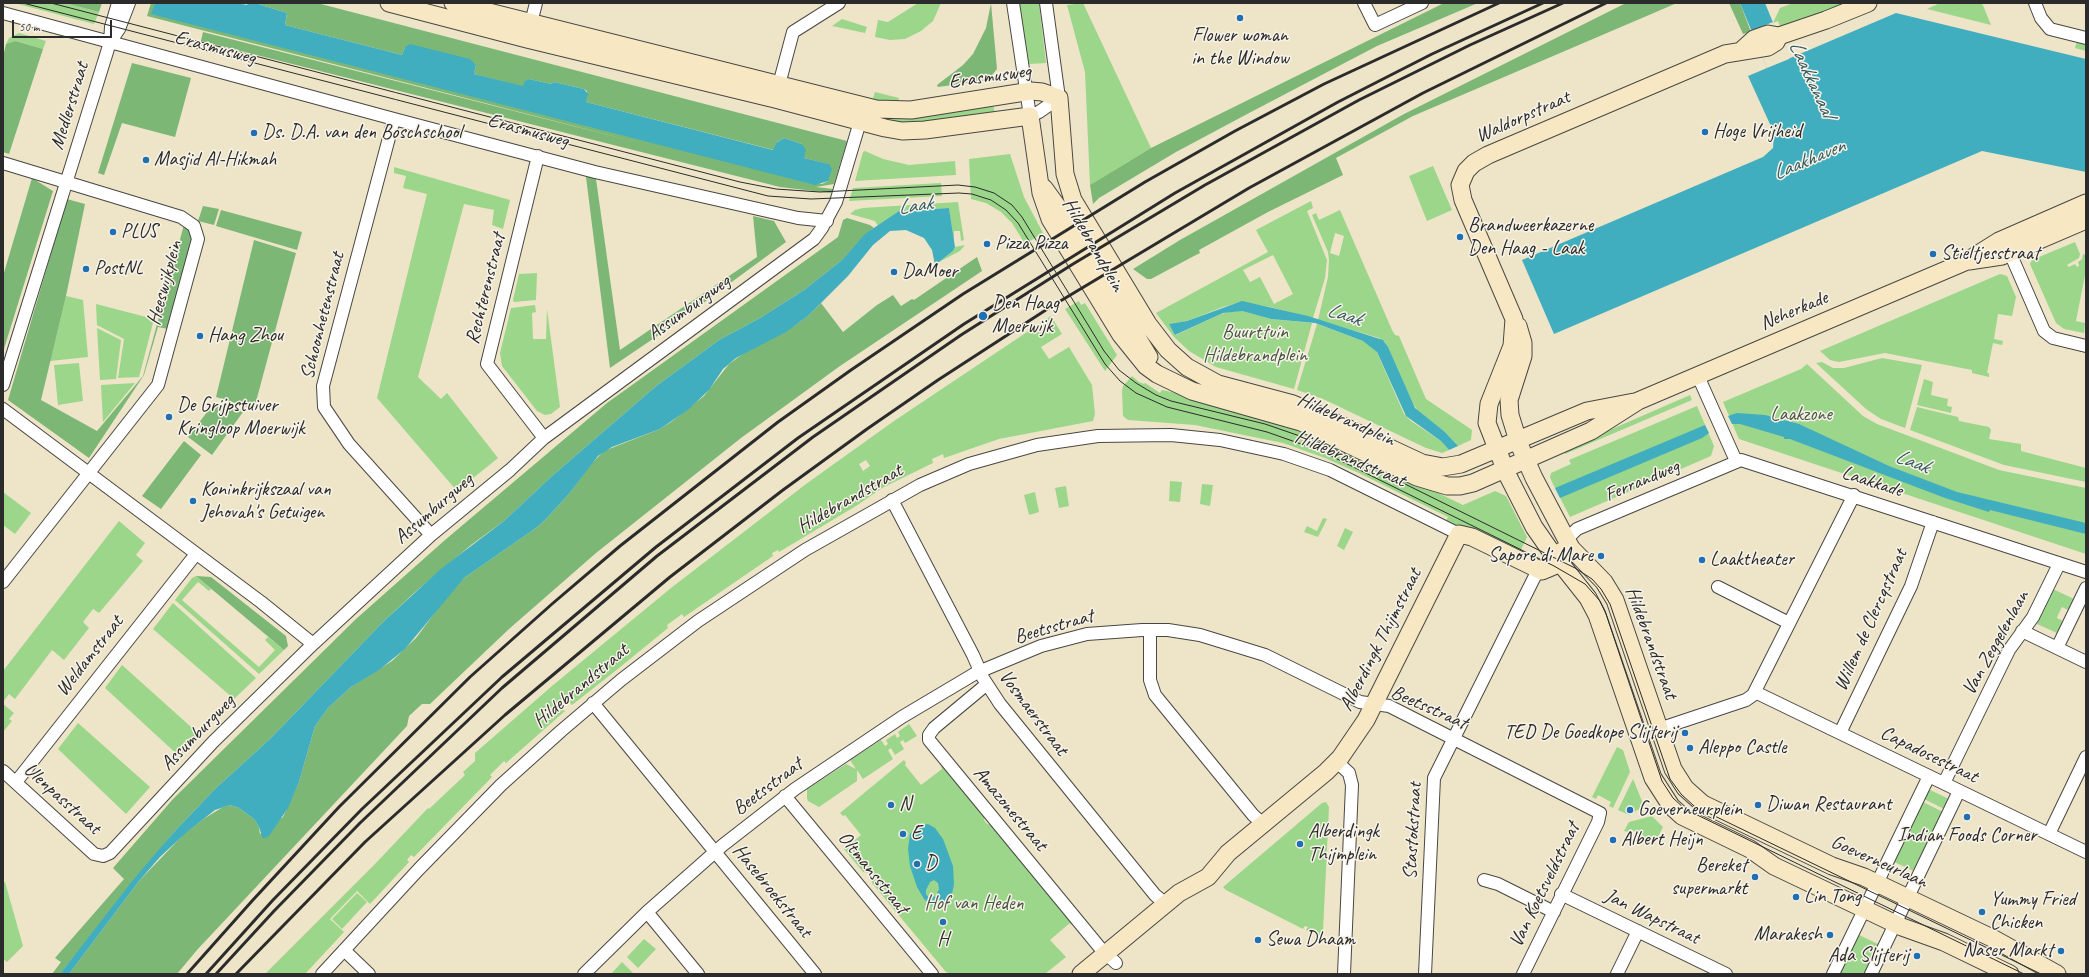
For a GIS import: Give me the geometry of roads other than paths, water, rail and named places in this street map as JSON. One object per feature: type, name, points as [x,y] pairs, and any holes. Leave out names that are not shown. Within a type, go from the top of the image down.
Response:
[{"type":"main road","name":"Erasmusweg","points":[[389,3],[527,39],[776,92]]},
{"type":"main road","name":"Erasmusweg","points":[[453,3],[531,23],[776,92],[862,114],[895,130],[918,131],[1030,116]]},
{"type":"main road","name":"Waldorpstraat","points":[[1526,460],[1510,415],[1509,400],[1522,364],[1523,348],[1519,328],[1463,200],[1460,185],[1466,171],[1474,163],[1488,155],[1725,54],[1741,51],[1757,45],[1768,34],[1779,36],[1826,20],[1868,3]]},
{"type":"main road","name":"Erasmusweg","points":[[862,114],[885,110],[911,110],[1027,92],[1042,92],[1059,98]]},
{"type":"main road","name":"Hildebrandplein","points":[[1059,98],[1065,174],[1063,204],[1065,217]]},
{"type":"main road","name":"Hildebrandplein","points":[[1030,116],[1043,200],[1052,224],[1121,335],[1142,362],[1154,372],[1197,393],[1278,414],[1308,425],[1413,475],[1439,484],[1454,487],[1467,485],[1505,469]]},
{"type":"main road","name":"Hildebrandplein","points":[[1065,174],[1069,191],[1078,211],[1156,337],[1187,367],[1218,384]]},
{"type":"main road","name":"Hildebrandplein","points":[[1039,179],[1065,217],[1129,322],[1146,354],[1168,379]]},
{"type":"main road","name":"Neherkade","points":[[1505,469],[1591,431],[1638,402],[1698,376],[1967,261],[1996,257],[2007,246],[2086,203]]},
{"type":"main road","name":"Neherkade","points":[[2007,246],[2086,220]]},
{"type":"main road","name":"Waldorpstraat","points":[[1497,449],[1487,423],[1487,415],[1489,404],[1512,346],[1514,327],[1511,312]]},
{"type":"main road","name":"Hildebrandplein","points":[[1129,322],[1159,356],[1179,372],[1199,382],[1218,384],[1300,407],[1426,465],[1455,466],[1518,440]]},
{"type":"main road","name":"Neherkade","points":[[1518,440],[1587,411],[1638,402]]},
{"type":"main road","name":"Hildebrandstraat","points":[[1497,449],[1505,469],[1534,527],[1555,557],[1588,598],[1598,615],[1653,778],[1668,803],[1676,812],[1688,820],[1750,849],[1771,864],[1865,909]]},
{"type":"main road","name":"Hildebrandstraat","points":[[1526,460],[1566,540],[1576,556],[1604,582],[1615,600],[1659,729]]},
{"type":"main road","name":"Hildebrandstraat","points":[[1459,534],[1472,537],[1533,567]]},
{"type":"main road","name":"Alberdingk Thijmstraat","points":[[1336,762],[1356,738],[1459,534]]},
{"type":"main road","points":[[1533,567],[1545,571],[1566,540]]},
{"type":"main road","name":"Goeverneurlaan","points":[[1659,729],[1676,775],[1685,788],[1703,804],[1832,866],[1877,883],[2000,942],[2057,974]]},
{"type":"main road","points":[[1081,974],[1111,958],[1166,904],[1179,893],[1208,876],[1228,853],[1336,762]]},
{"type":"main road","points":[[1865,909],[1895,924],[1944,942],[2010,974]]},
{"type":"street","name":"Medlerstraat","points":[[67,181],[110,42],[111,27],[118,3]]},
{"type":"street","name":"Medlerstraat","points":[[110,42],[119,29],[129,3]]},
{"type":"street","points":[[531,23],[536,3]]},
{"type":"street","points":[[776,92],[793,32],[839,3]]},
{"type":"street","points":[[1013,3],[1030,116]]},
{"type":"street","points":[[1046,3],[1059,98]]},
{"type":"street","points":[[1364,3],[1375,25],[1422,3]]},
{"type":"street","points":[[2035,3],[2041,18],[2050,29],[2086,38]]},
{"type":"street","name":"Erasmusweg","points":[[4,16],[110,42],[595,172],[791,216],[827,221]]},
{"type":"street","name":"Erasmusweg","points":[[1030,116],[1039,112],[1059,98]]},
{"type":"street","points":[[827,221],[836,202],[862,114]]},
{"type":"street","name":"Schoonhetenstraat","points":[[394,119],[323,386],[324,407],[349,444],[431,535]]},
{"type":"street","name":"Rechterenstraat","points":[[538,156],[487,364],[544,438]]},
{"type":"street","name":"Heeswijkplein","points":[[3,163],[67,181],[181,217],[194,226],[198,239],[158,385],[3,582]]},
{"type":"street","points":[[3,385],[67,181]]},
{"type":"street","name":"Assumburgweg","points":[[94,854],[103,856],[110,853],[213,742],[313,644],[431,535],[510,470],[544,438],[798,252],[817,236],[827,221]]},
{"type":"street","points":[[2007,246],[2047,335],[2058,340],[2086,346]]},
{"type":"street","points":[[1698,376],[1736,461]]},
{"type":"street","points":[[3,409],[90,472],[267,607],[313,644]]},
{"type":"street","name":"Hildebrandstraat","points":[[322,974],[418,869],[501,785],[593,703],[686,631],[740,592],[820,541],[892,500],[926,482],[964,466],[1029,446],[1098,436],[1171,435],[1228,442],[1297,458],[1348,478],[1459,534]]},
{"type":"street","name":"Laakkade","points":[[1736,461],[1743,460],[1854,495],[2086,572]]},
{"type":"street","name":"Ferrandweg","points":[[1566,540],[1577,529],[1736,461]]},
{"type":"street","points":[[1659,729],[1751,697],[1755,692],[1854,495]]},
{"type":"street","name":"Vosmaerstraat","points":[[892,500],[987,684],[1022,733],[1155,895],[1166,904]]},
{"type":"street","name":"Willem de Clercqstraat","points":[[1840,733],[1911,586],[1933,522]]},
{"type":"street","name":"Weldamstraat","points":[[16,782],[196,554]]},
{"type":"street","name":"Van Zeggelenlaan","points":[[1944,783],[2009,650],[2035,614],[2060,564]]},
{"type":"street","name":"Stastokstraat","points":[[1425,974],[1434,780],[1533,567]]},
{"type":"street","points":[[1718,587],[1789,623]]},
{"type":"street","points":[[2057,648],[2086,588]]},
{"type":"street","points":[[1150,630],[1150,682],[1155,695],[1250,812],[1263,824]]},
{"type":"street","name":"Beetsstraat","points":[[584,974],[647,912],[716,851],[785,796],[880,731],[980,671],[1041,646],[1068,638],[1111,631],[1150,630],[1200,635],[1245,648],[1272,659],[1360,702],[1389,706],[1600,813]]},
{"type":"street","points":[[2022,631],[2086,662]]},
{"type":"street","name":"Amazonestraat","points":[[987,684],[940,723],[929,735],[932,745],[1101,949],[1111,958]]},
{"type":"street","name":"Capadosestraat","points":[[1755,692],[2086,852]]},
{"type":"street","name":"Hasebroekstraat","points":[[593,703],[716,851],[815,974]]},
{"type":"street","points":[[2049,834],[2086,756]]},
{"type":"street","points":[[1336,762],[1349,773],[1352,785],[1344,974]]},
{"type":"street","name":"Ulenpasstraat","points":[[3,771],[94,854]]},
{"type":"street","points":[[1833,974],[1929,776]]},
{"type":"street","points":[[1871,974],[1959,791]]},
{"type":"street","name":"Oltmansstraat","points":[[785,796],[932,974]]},
{"type":"street","name":"Van Koetsveldstraat","points":[[1523,974],[1554,912],[1561,894],[1600,813]]},
{"type":"street","points":[[1484,880],[1498,884],[1554,912]]},
{"type":"street","name":"Jan Wapstraat","points":[[1561,894],[1726,974]]},
{"type":"street","points":[[647,912],[698,974]]},
{"type":"street","points":[[1617,974],[1638,931]]},
{"type":"street","points":[[344,950],[369,974]]},
{"type":"water","points":[[155,3],[237,3],[247,5],[248,3],[255,3],[287,13],[285,25],[402,55],[405,47],[410,44],[470,59],[476,65],[474,74],[523,86],[525,81],[529,79],[551,84],[554,82],[584,89],[588,94],[586,102],[773,150],[776,143],[784,138],[802,144],[806,150],[804,158],[829,164],[832,169],[828,181],[815,185],[151,14]]},
{"type":"water","points":[[1740,3],[1765,3],[1788,59],[1896,13],[2086,59],[2086,172],[1982,151],[1554,334],[1522,260],[1763,157],[1773,148],[1774,133],[1748,76],[1767,68]]},
{"type":"water","points":[[949,208],[955,247],[953,251],[935,265],[932,250],[924,238],[906,230],[890,231],[873,245],[848,276],[808,316],[786,332],[736,358],[723,369],[709,390],[689,409],[660,429],[612,447],[598,456],[568,495],[545,520],[536,528],[464,578],[405,649],[379,670],[351,687],[328,708],[315,726],[299,782],[288,808],[269,836],[263,839],[259,827],[254,819],[239,808],[230,805],[215,810],[188,831],[160,857],[139,881],[69,974],[60,974],[133,880],[173,833],[216,788],[270,739],[384,621],[442,568],[504,521],[552,476],[655,387],[719,340],[760,318],[804,290],[842,260],[865,234],[899,211]]},
{"type":"water","points":[[1242,301],[1308,316],[1383,340],[1388,347],[1415,408],[1445,432],[1458,446],[1449,450],[1441,441],[1406,416],[1377,352],[1363,341],[1315,323],[1271,319],[1242,311],[1223,313],[1175,335],[1169,324],[1187,321]]},
{"type":"water","points":[[1737,413],[1765,415],[1799,424],[1889,466],[1957,492],[2086,523],[2086,534],[1990,510],[1989,512],[1945,498],[1790,439],[1784,439],[1784,437],[1740,424],[1732,424],[1728,416]]},
{"type":"water","points":[[1705,425],[1709,433],[1702,438],[1560,498],[1555,488]]},
{"type":"water","points":[[928,824],[935,828],[943,839],[953,866],[954,884],[951,899],[946,905],[940,907],[931,905],[924,899],[917,887],[910,866],[908,849],[910,834],[917,826]],"holes":[[[934,880],[938,883],[939,889],[936,896],[929,898],[926,894],[926,890],[930,882]]]},
{"type":"tram line","points":[[23,3],[768,196],[811,199],[959,193],[972,194],[991,200],[1006,210],[1018,223],[1105,364],[1120,381],[1136,393],[1167,407],[1267,432],[1321,451],[1554,566],[1585,584],[1600,601],[1606,614],[1662,781],[1673,798],[1685,809],[2024,974]]},
{"type":"tram line","points":[[51,3],[740,182],[776,189],[820,192],[958,185],[975,187],[994,193],[1012,205],[1022,217],[1104,351],[1119,370],[1136,383],[1156,395],[1171,401],[1265,424],[1326,445],[1575,568],[1592,579],[1601,589],[1610,604],[1670,779],[1681,794],[1694,806],[2041,974]]},
{"type":"railway","points":[[187,974],[339,807],[470,677],[620,546],[778,422],[851,370],[963,294],[1145,182],[1235,131],[1324,84],[1499,3]]},
{"type":"railway","points":[[206,974],[273,900],[362,809],[502,677],[656,547],[798,438],[964,324],[1175,193],[1338,102],[1432,54],[1543,3]]},
{"type":"railway","points":[[216,974],[274,911],[360,823],[502,688],[657,556],[813,437],[961,335],[1073,264],[1205,185],[1359,100],[1470,45],[1563,3]]},
{"type":"railway","points":[[236,974],[365,842],[505,715],[670,577],[783,490],[867,429],[938,380],[1052,306],[1249,188],[1423,93],[1606,3]]},
{"type":"place","name":"Flower woman in the Window","points":[[1240,18]]},
{"type":"place","name":"Hoge Vrijheid","points":[[1705,132]]},
{"type":"place","name":"Ds. D.A. van den Boschschool","points":[[254,133]]},
{"type":"place","name":"Masjid Al-Hikmah","points":[[146,160]]},
{"type":"place","name":"PLUS","points":[[113,232]]},
{"type":"place","name":"Brandweerkazerne Den Haag - Laak","points":[[1460,237]]},
{"type":"place","name":"Pizza Pizza","points":[[987,244]]},
{"type":"place","name":"Stieltjesstraat","points":[[1933,254]]},
{"type":"place","name":"PostNL","points":[[86,269]]},
{"type":"place","name":"DaMoer","points":[[894,272]]},
{"type":"place","name":"Den Haag Moerwijk","points":[[983,316]]},
{"type":"place","name":"Hang Zhou","points":[[200,336]]},
{"type":"place","name":"De Grijpstuiver Kringloop Moerwijk","points":[[169,417]]},
{"type":"place","name":"Koninkrijkszaal van Jehovah's Getuigen","points":[[193,501]]},
{"type":"place","name":"Sapore di Mare","points":[[1601,556]]},
{"type":"place","name":"Laaktheater","points":[[1702,560]]},
{"type":"place","name":"TED De Goedkope Slijterij","points":[[1685,733]]},
{"type":"place","name":"Aleppo Castle","points":[[1690,748]]},
{"type":"place","name":"N","points":[[891,805]]},
{"type":"place","name":"Diwan Restaurant","points":[[1758,805]]},
{"type":"place","name":"Goeverneurplein","points":[[1630,810]]},
{"type":"place","name":"Indian Foods Corner","points":[[1967,817]]},
{"type":"place","name":"E","points":[[903,834]]},
{"type":"place","name":"Albert Heijn","points":[[1613,840]]},
{"type":"place","name":"Alberdingk Thijmplein","points":[[1300,844]]},
{"type":"place","name":"D","points":[[917,864]]},
{"type":"place","name":"Bereket supermarkt","points":[[1755,877]]},
{"type":"place","name":"Lin Tong","points":[[1796,897]]},
{"type":"place","name":"Yummy Fried Chicken","points":[[1982,912]]},
{"type":"place","name":"H","points":[[943,922]]},
{"type":"place","name":"Marakesh","points":[[1830,935]]},
{"type":"place","name":"Sewa Dhaam","points":[[1258,940]]},
{"type":"place","name":"Naser Markt","points":[[2061,951]]},
{"type":"place","name":"Ada Slijterij","points":[[1917,956]]},
{"type":"water label","name":"Laakkanaal","points":[[1811,79]]},
{"type":"water label","name":"Laakhaven","points":[[1809,160]]},
{"type":"water label","name":"Laak","points":[[915,206]]},
{"type":"water label","name":"Laak","points":[[1344,315]]},
{"type":"water label","name":"Laak","points":[[1912,462]]},
{"type":"park label","name":"Buurttuin Hildebrandplein","points":[[1255,344]]},
{"type":"park label","name":"Laakzone","points":[[1801,415]]},
{"type":"park label","name":"Hof van Heden","points":[[974,904]]}]
